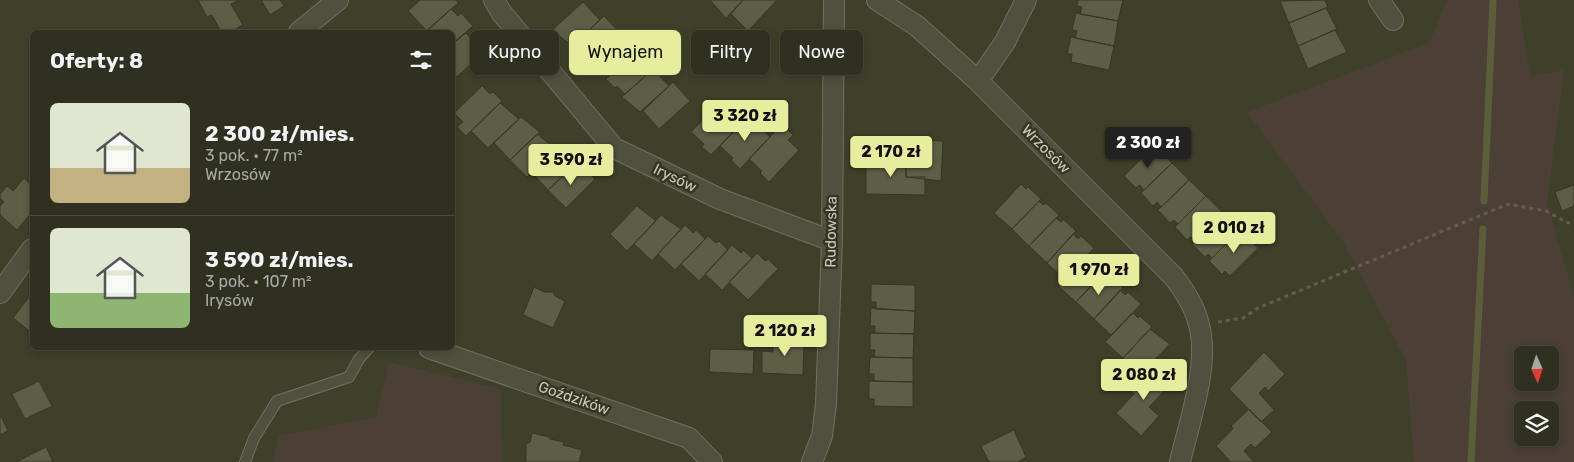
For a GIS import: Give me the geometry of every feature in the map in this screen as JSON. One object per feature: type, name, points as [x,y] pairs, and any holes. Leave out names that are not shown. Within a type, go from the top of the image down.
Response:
[{"type":"street","points":[[301,30],[338,0]]},
{"type":"street","name":"Irysów","points":[[494,0],[501,12],[614,148],[720,199],[832,241]]},
{"type":"street","name":"Rudowska","points":[[812,462],[822,436],[826,404],[832,241],[834,0]]},
{"type":"street","name":"Wrzosów","points":[[877,0],[916,26],[978,81],[1174,277],[1192,305],[1199,324],[1202,344],[1200,370],[1180,462]]},
{"type":"street","points":[[978,81],[1005,42],[1026,0]]},
{"type":"street","points":[[1379,0],[1393,20]]},
{"type":"street","points":[[0,293],[30,252]]},
{"type":"street","name":"Goździków","points":[[435,350],[689,438],[712,462]]},
{"type":"lane","points":[[244,462],[254,438],[277,401],[349,377],[359,359],[367,350]]},
{"type":"path","points":[[1199,324],[1243,318],[1258,308],[1508,204],[1546,211],[1568,223],[1574,220]]},
{"type":"shaded area","points":[[1447,0],[1518,0],[1530,76],[1564,70],[1547,202],[1574,297],[1574,462],[1414,462],[1406,360],[1343,242],[1247,112],[1429,43]]},
{"type":"shaded area","points":[[389,362],[501,389],[502,462],[273,462],[279,436],[376,417]]},
{"type":"building","points":[[198,0],[239,0],[231,4],[243,25],[234,30],[220,30],[212,15],[207,17]]},
{"type":"building","points":[[261,0],[280,0],[284,6],[270,15]]},
{"type":"building","points":[[420,0],[456,0],[458,3],[428,30],[408,11]]},
{"type":"building","points":[[710,0],[743,0],[726,18]]},
{"type":"building","points":[[743,0],[777,0],[749,30],[731,14]]},
{"type":"building","points":[[1078,0],[1123,0],[1118,21],[1080,14],[1082,7],[1077,6]]},
{"type":"building","points":[[1325,0],[1328,7],[1289,23],[1280,1]]},
{"type":"building","points":[[583,2],[600,20],[589,30],[569,30],[569,44],[559,36],[559,30],[552,30]]},
{"type":"building","points":[[1326,8],[1337,29],[1298,46],[1289,23]]},
{"type":"building","points":[[451,9],[458,16],[461,13],[473,26],[455,41],[455,30],[427,30]]},
{"type":"building","points":[[1076,13],[1118,21],[1114,46],[1075,38],[1077,31],[1072,30]]},
{"type":"building","points":[[604,16],[617,30],[589,30]]},
{"type":"building","points":[[1335,30],[1347,52],[1308,69],[1298,46]]},
{"type":"building","points":[[466,33],[470,37],[470,65],[457,77],[455,75],[455,42]]},
{"type":"building","points":[[1071,37],[1114,46],[1109,70],[1071,62],[1072,54],[1067,54]]},
{"type":"building","points":[[610,75],[646,75],[625,94],[606,79]]},
{"type":"building","points":[[646,75],[659,75],[669,86],[640,112],[622,97]]},
{"type":"building","points":[[673,82],[690,101],[659,129],[643,111]]},
{"type":"building","points":[[482,86],[490,94],[493,92],[502,101],[466,136],[457,127],[463,122],[455,112]]},
{"type":"building","points":[[500,103],[519,119],[488,148],[471,131]]},
{"type":"building","points":[[719,103],[741,124],[711,155],[702,147],[704,144],[691,132]]},
{"type":"building","points":[[748,116],[770,137],[740,169],[731,160],[733,158],[720,146]]},
{"type":"building","points":[[521,117],[540,132],[510,160],[494,143]]},
{"type":"building","points":[[782,124],[793,135],[788,140],[799,150],[769,182],[760,173],[762,171],[749,159]]},
{"type":"building","points":[[537,134],[556,149],[527,177],[510,160]]},
{"type":"building","points":[[919,140],[943,141],[941,181],[906,177],[906,160],[918,160]]},
{"type":"building","points":[[1155,145],[1172,163],[1144,190],[1140,185],[1136,188],[1124,176]]},
{"type":"building","points":[[559,146],[578,162],[548,190],[532,173]]},
{"type":"building","points":[[866,157],[899,157],[899,160],[906,160],[906,177],[925,177],[925,195],[866,194]]},
{"type":"building","points":[[1172,163],[1189,180],[1161,207],[1157,202],[1153,206],[1141,193]]},
{"type":"building","points":[[576,164],[584,173],[586,170],[595,179],[566,208],[548,190]]},
{"type":"building","points":[[24,178],[30,184],[30,214],[17,230],[0,215],[0,206],[4,202],[0,198],[0,194],[7,186],[13,191]]},
{"type":"building","points":[[1189,180],[1206,196],[1178,224],[1174,220],[1170,223],[1158,210]]},
{"type":"building","points":[[1021,184],[1026,189],[1028,187],[1041,199],[1012,229],[994,213]]},
{"type":"building","points":[[1574,185],[1574,206],[1562,211],[1555,192]]},
{"type":"building","points":[[1206,196],[1223,213],[1195,241],[1191,237],[1187,240],[1175,227]]},
{"type":"building","points":[[1039,201],[1043,205],[1046,203],[1059,215],[1029,246],[1012,229]]},
{"type":"building","points":[[637,206],[656,221],[627,251],[610,234]]},
{"type":"building","points":[[1223,213],[1240,230],[1212,258],[1208,254],[1205,257],[1192,244]]},
{"type":"building","points":[[661,215],[681,229],[652,261],[634,244]]},
{"type":"building","points":[[1056,218],[1061,222],[1063,219],[1076,231],[1047,263],[1029,246]]},
{"type":"building","points":[[685,225],[693,233],[696,230],[705,239],[675,270],[658,254]]},
{"type":"building","points":[[1240,230],[1258,248],[1230,276],[1225,271],[1222,274],[1209,261]]},
{"type":"building","points":[[1073,234],[1078,239],[1081,236],[1094,248],[1064,279],[1047,263]]},
{"type":"building","points":[[708,236],[716,243],[719,241],[728,250],[699,281],[681,264]]},
{"type":"building","points":[[732,245],[741,253],[743,250],[752,258],[722,290],[705,274]]},
{"type":"building","points":[[757,253],[765,261],[768,259],[778,269],[748,300],[729,282]]},
{"type":"building","points":[[1086,257],[1090,262],[1093,259],[1105,271],[1076,302],[1058,286]]},
{"type":"building","points":[[1103,274],[1108,278],[1110,276],[1123,288],[1094,319],[1076,302]]},
{"type":"building","points":[[871,284],[915,285],[915,311],[876,309],[876,302],[871,302]]},
{"type":"building","points":[[534,287],[544,292],[553,292],[555,296],[565,301],[553,328],[523,315]]},
{"type":"building","points":[[1120,290],[1125,295],[1128,292],[1141,304],[1111,335],[1094,319]]},
{"type":"building","points":[[30,296],[30,331],[13,318]]},
{"type":"building","points":[[871,308],[915,311],[914,334],[875,333],[875,326],[870,326]]},
{"type":"building","points":[[1133,313],[1138,318],[1140,316],[1152,327],[1123,358],[1105,342]]},
{"type":"building","points":[[1150,329],[1170,344],[1141,374],[1123,358]]},
{"type":"building","points":[[870,333],[914,334],[913,358],[874,357],[875,350],[870,350]]},
{"type":"building","points":[[773,337],[804,338],[803,375],[762,373],[762,351],[773,352]]},
{"type":"building","points":[[710,349],[754,350],[753,374],[709,372]]},
{"type":"building","points":[[1264,352],[1285,374],[1268,391],[1265,387],[1259,393],[1274,410],[1261,422],[1229,389]]},
{"type":"building","points":[[870,357],[913,358],[913,382],[874,381],[874,374],[869,374]]},
{"type":"building","points":[[1151,365],[1171,384],[1149,407],[1159,416],[1141,436],[1116,413],[1134,394],[1130,390]]},
{"type":"building","points":[[39,381],[52,406],[25,419],[12,394]]},
{"type":"building","points":[[869,381],[913,382],[913,407],[874,406],[874,399],[869,399]]},
{"type":"building","points":[[1249,409],[1272,432],[1255,448],[1251,444],[1244,451],[1254,462],[1231,462],[1216,446],[1233,429],[1231,426]]},
{"type":"building","points":[[0,414],[8,431],[0,435]]},
{"type":"building","points":[[1014,430],[1026,457],[1018,462],[989,462],[981,446]]},
{"type":"building","points":[[532,433],[550,437],[550,439],[564,442],[563,445],[582,450],[579,462],[526,462],[526,444],[530,442]]},
{"type":"building","points":[[46,447],[53,462],[16,462]]},
{"type":"waterway","points":[[1484,201],[1493,2]]},
{"type":"waterway","points":[[1471,462],[1483,229]]}]
